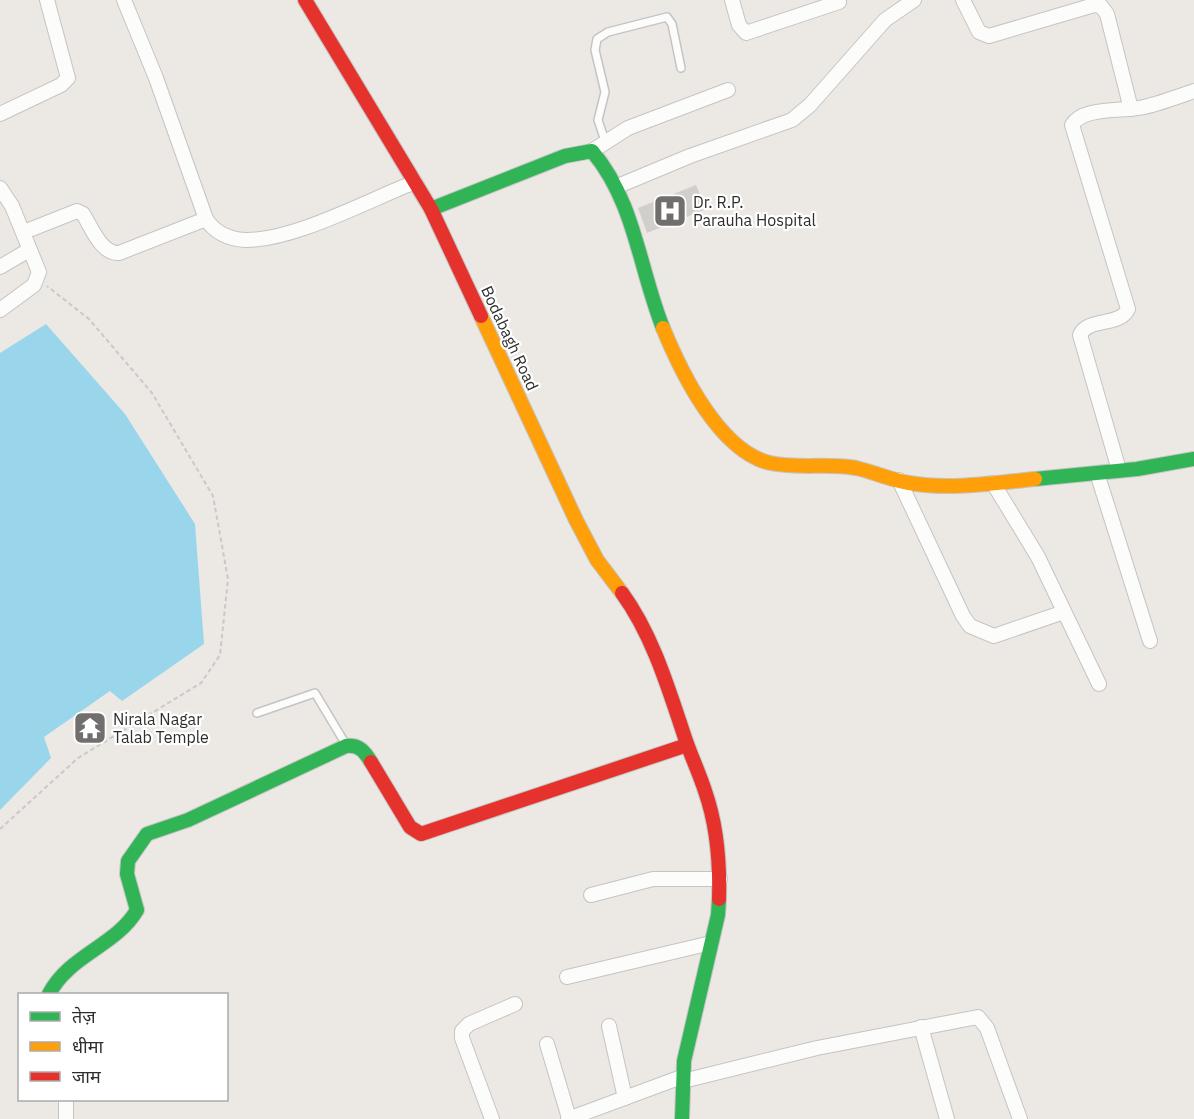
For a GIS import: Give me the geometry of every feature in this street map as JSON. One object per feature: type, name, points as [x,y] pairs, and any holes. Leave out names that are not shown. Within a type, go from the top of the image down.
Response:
[{"type":"street","points":[[0,114],[61,85],[68,78],[47,0]]},
{"type":"street","points":[[124,0],[160,88],[206,219],[216,232],[244,240],[268,237],[303,227],[415,182]]},
{"type":"street","name":"Bodabagh Road","points":[[305,0],[431,208],[566,501],[597,560],[634,610],[672,696],[706,793],[720,864],[718,915],[684,1061],[682,1119]]},
{"type":"street","points":[[732,0],[739,25],[746,33],[839,2]]},
{"type":"street","points":[[618,186],[690,156],[792,120],[810,105],[885,20],[914,0]]},
{"type":"street","points":[[963,0],[979,32],[989,36],[1094,5],[1101,6],[1107,14],[1131,108]]},
{"type":"street","points":[[431,208],[565,156],[592,151],[628,128],[728,90]]},
{"type":"street","points":[[1119,470],[1080,335],[1084,328],[1122,316],[1128,309],[1072,126],[1077,119],[1115,108],[1146,107],[1194,91]]},
{"type":"street","points":[[592,151],[604,162],[618,186],[650,293],[669,342],[700,398],[732,440],[747,454],[763,462],[853,467],[899,480],[941,485],[993,483],[1097,473],[1194,459]]},
{"type":"street","points":[[0,188],[24,232],[39,272],[38,279],[0,310]]},
{"type":"street","points":[[24,232],[77,211],[83,214],[103,247],[112,253],[119,253],[206,219]]},
{"type":"street","points":[[0,267],[29,250]]},
{"type":"street","points":[[1097,473],[1150,641]]},
{"type":"street","points":[[899,480],[963,616],[970,626],[982,633],[994,636],[1064,612]]},
{"type":"street","points":[[993,483],[1022,528],[1099,684]]},
{"type":"street","points":[[50,993],[59,977],[128,925],[134,917],[136,901],[127,868],[133,851],[147,834],[188,820],[346,746],[354,745],[365,752],[411,827],[421,834],[686,741]]},
{"type":"street","points":[[591,895],[653,879],[720,879]]},
{"type":"street","points":[[567,977],[711,943]]},
{"type":"street","points":[[492,1119],[462,1038],[462,1031],[469,1023],[515,1004]]},
{"type":"street","points":[[547,1044],[569,1119],[683,1078],[972,1017],[981,1019],[1020,1119]]},
{"type":"street","points":[[609,1026],[625,1098]]},
{"type":"street","points":[[921,1027],[947,1119]]},
{"type":"street","points":[[66,1101],[66,1119]]},
{"type":"lane","points":[[605,141],[598,120],[605,92],[595,50],[597,39],[608,32],[667,17],[672,24],[681,68]]},
{"type":"lane","points":[[257,713],[315,693],[346,746]]},
{"type":"path","points":[[0,829],[78,758],[201,683],[220,655],[228,579],[213,496],[152,393],[89,319],[38,279]]},
{"type":"water","points":[[46,324],[125,414],[195,524],[204,644],[122,701],[110,691],[44,737],[51,758],[0,810],[0,353]]},
{"type":"building","points":[[696,185],[706,209],[647,233],[638,208]]},
{"type":"traffic: fast","points":[[431,209],[565,156],[592,151],[618,192],[627,214],[663,328]]},
{"type":"traffic: fast","points":[[1035,479],[1137,469],[1194,459]]},
{"type":"traffic: fast","points":[[50,993],[68,969],[117,933],[137,910],[127,874],[128,861],[147,834],[188,820],[346,746],[355,746],[371,762]]},
{"type":"traffic: fast","points":[[682,1119],[684,1061],[718,915],[719,899]]},
{"type":"traffic: slow","points":[[481,316],[576,520],[597,560],[622,593]]},
{"type":"traffic: slow","points":[[663,328],[680,366],[704,407],[718,427],[751,456],[781,465],[856,468],[902,482],[925,485],[972,485],[1035,479]]},
{"type":"traffic: jam","points":[[305,0],[431,209],[481,316]]},
{"type":"traffic: jam","points":[[622,593],[651,643],[705,791],[717,845],[719,899]]},
{"type":"traffic: jam","points":[[371,762],[410,827],[421,834],[687,745]]},
{"type":"place","name":"Dr. R.P. Parauha Hospital","points":[[670,211]]},
{"type":"place","name":"Nirala Nagar Talab Temple","points":[[90,728]]}]
